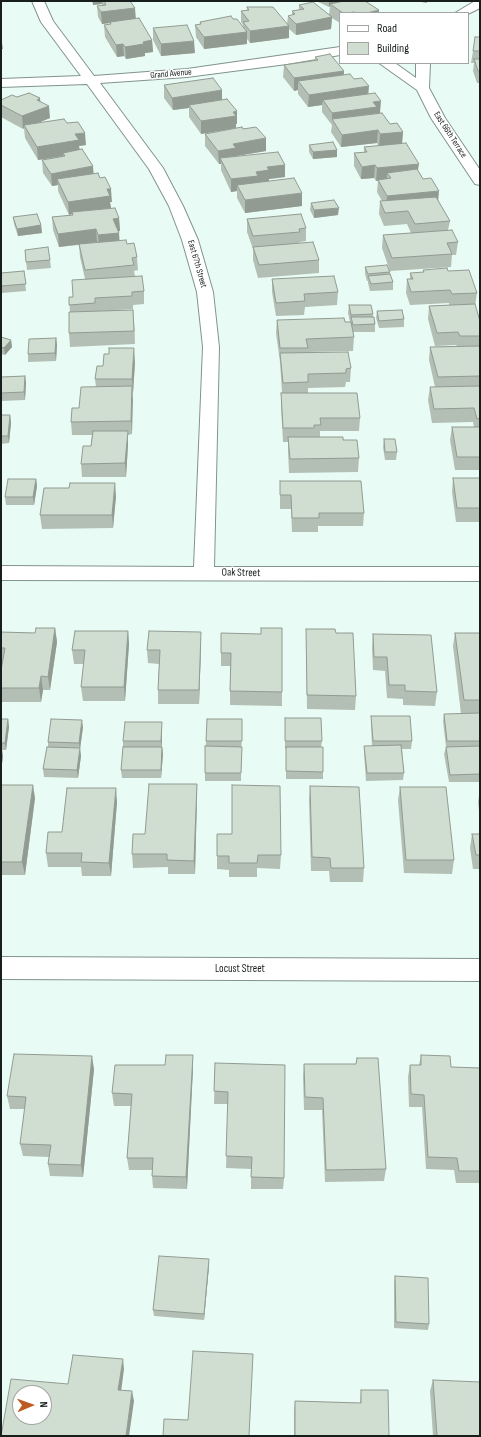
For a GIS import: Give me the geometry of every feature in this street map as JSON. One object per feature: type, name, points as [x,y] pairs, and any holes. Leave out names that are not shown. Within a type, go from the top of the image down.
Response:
[{"type":"street","name":"East 67th Street","points":[[38,1],[47,22],[156,168],[176,206],[190,240],[205,292],[211,347],[204,573]]},
{"type":"street","points":[[463,12],[480,3]]},
{"type":"street","name":"Grand Avenue","points":[[1,83],[91,80],[187,73],[287,60],[339,51]]},
{"type":"street","name":"East 66th Terrace","points":[[387,64],[422,88],[438,118],[480,181]]},
{"type":"street","points":[[422,88],[423,64]]},
{"type":"street","name":"Oak Street","points":[[1,572],[480,574]]},
{"type":"street","name":"Locust Street","points":[[1,968],[480,970]]},
{"type":"building","points":[[104,1],[130,1],[135,8],[101,12],[97,6],[106,5]]},
{"type":"building","points":[[344,1],[365,1],[379,10],[371,12],[342,12],[330,4]]},
{"type":"building","points":[[313,2],[332,17],[296,24],[288,16],[295,14],[292,11],[304,9],[299,5]]},
{"type":"building","points":[[247,7],[273,7],[289,26],[250,31],[243,22],[249,21],[241,11],[249,10]]},
{"type":"building","points":[[231,16],[233,19],[237,19],[247,32],[204,37],[195,25],[201,24],[200,22]]},
{"type":"building","points":[[139,18],[152,40],[143,42],[144,44],[125,47],[123,44],[116,45],[104,25],[111,24],[110,22]]},
{"type":"building","points":[[187,25],[194,41],[161,44],[153,28]]},
{"type":"building","points":[[475,37],[480,37],[480,51],[473,51]]},
{"type":"building","points":[[330,54],[344,71],[294,78],[284,65],[318,60],[315,57]]},
{"type":"building","points":[[474,59],[480,59],[480,71],[478,71]]},
{"type":"building","points":[[350,74],[354,79],[362,78],[369,86],[309,95],[298,81]]},
{"type":"building","points":[[213,78],[222,90],[172,98],[164,85]]},
{"type":"building","points":[[29,93],[40,98],[37,100],[49,106],[22,116],[1,105],[1,100],[12,95],[17,97]]},
{"type":"building","points":[[375,93],[381,101],[373,102],[377,107],[332,113],[323,100]]},
{"type":"building","points":[[227,99],[237,111],[233,112],[236,116],[201,121],[189,105]]},
{"type":"building","points":[[382,113],[390,124],[397,123],[403,132],[380,134],[378,130],[342,135],[332,119]]},
{"type":"building","points":[[64,119],[67,123],[78,122],[85,133],[75,134],[79,140],[37,147],[24,125]]},
{"type":"building","points":[[242,127],[243,129],[256,127],[266,138],[233,144],[236,148],[218,151],[205,134]]},
{"type":"building","points":[[333,142],[337,150],[313,152],[309,145]]},
{"type":"building","points":[[406,143],[419,164],[377,168],[375,165],[362,167],[354,153],[367,152],[364,147]]},
{"type":"building","points":[[82,149],[93,166],[51,174],[42,160],[65,156],[63,153]]},
{"type":"building","points":[[278,152],[285,165],[267,167],[269,170],[256,172],[258,176],[231,179],[220,158]]},
{"type":"building","points":[[417,169],[423,179],[431,178],[439,191],[387,196],[378,180],[391,178],[387,173]]},
{"type":"building","points":[[98,173],[100,178],[105,177],[111,189],[107,189],[110,196],[68,202],[57,179]]},
{"type":"building","points":[[294,178],[302,193],[245,200],[237,185]]},
{"type":"building","points":[[436,197],[450,221],[415,224],[408,211],[385,213],[380,201]]},
{"type":"building","points":[[334,200],[339,208],[314,210],[311,203]]},
{"type":"building","points":[[115,208],[119,218],[113,219],[119,233],[98,235],[96,229],[58,234],[52,217],[73,215],[72,212]]},
{"type":"building","points":[[37,214],[41,225],[17,229],[13,217]]},
{"type":"building","points":[[301,214],[306,228],[299,229],[300,232],[253,236],[247,219]]},
{"type":"building","points":[[452,230],[458,242],[447,243],[452,254],[392,258],[383,235]]},
{"type":"building","points":[[126,240],[127,244],[134,243],[137,257],[132,258],[134,265],[85,270],[79,244]]},
{"type":"building","points":[[313,242],[319,260],[259,265],[253,247]]},
{"type":"building","points":[[48,247],[50,260],[26,262],[25,250]]},
{"type":"building","points":[[387,265],[390,272],[368,274],[365,267]]},
{"type":"building","points":[[447,268],[448,271],[469,270],[477,293],[452,294],[450,290],[411,292],[407,279],[413,279],[410,273],[424,272],[423,270]]},
{"type":"building","points":[[24,271],[26,284],[1,286],[1,273]]},
{"type":"building","points":[[390,274],[393,282],[371,284],[368,276]]},
{"type":"building","points":[[142,276],[144,291],[132,292],[132,296],[95,298],[95,303],[69,305],[69,297],[73,297],[72,280]]},
{"type":"building","points":[[334,276],[338,292],[304,294],[305,301],[276,303],[272,279]]},
{"type":"building","points":[[475,304],[480,321],[480,336],[460,336],[458,332],[437,333],[429,306]]},
{"type":"building","points":[[349,305],[371,305],[373,314],[351,315]]},
{"type":"building","points":[[133,310],[134,331],[69,333],[69,312]]},
{"type":"building","points":[[402,310],[404,319],[379,321],[377,311]]},
{"type":"building","points":[[351,317],[374,317],[375,324],[353,325]]},
{"type":"building","points":[[344,318],[345,322],[351,322],[354,337],[306,339],[308,348],[280,348],[277,320]]},
{"type":"building","points":[[1,337],[11,340],[4,348],[1,347]]},
{"type":"building","points":[[56,338],[55,353],[28,354],[29,339]]},
{"type":"building","points":[[480,346],[480,376],[438,377],[430,347]]},
{"type":"building","points":[[109,348],[134,348],[132,379],[95,379],[97,366],[103,366],[104,354],[109,354]]},
{"type":"building","points":[[348,352],[351,368],[346,369],[346,373],[308,374],[308,382],[283,383],[280,353]]},
{"type":"building","points":[[25,376],[24,392],[1,393],[1,377]]},
{"type":"building","points":[[132,386],[131,421],[71,422],[72,408],[79,408],[81,387]]},
{"type":"building","points":[[480,386],[480,418],[477,419],[474,408],[434,409],[430,387]]},
{"type":"building","points":[[281,393],[357,393],[360,418],[320,418],[321,425],[314,425],[314,428],[283,428]]},
{"type":"building","points":[[1,415],[10,415],[8,436],[1,436]]},
{"type":"building","points":[[452,427],[480,427],[480,457],[457,457]]},
{"type":"building","points":[[93,431],[128,431],[125,463],[81,464],[83,446],[91,446]]},
{"type":"building","points":[[288,437],[343,437],[343,440],[357,440],[359,458],[290,459]]},
{"type":"building","points":[[384,439],[395,439],[397,452],[385,452]]},
{"type":"building","points":[[453,478],[480,478],[480,508],[457,508]]},
{"type":"building","points":[[8,479],[36,479],[33,497],[5,497]]},
{"type":"building","points":[[280,481],[361,481],[364,513],[319,513],[319,518],[292,518],[291,495],[280,495]]},
{"type":"building","points":[[70,483],[115,483],[112,515],[40,515],[44,488],[69,488]]},
{"type":"building","points":[[36,628],[55,628],[48,677],[41,676],[39,688],[1,688],[1,670],[5,648],[1,648],[1,632],[35,633]]},
{"type":"building","points":[[261,628],[282,628],[282,692],[230,691],[231,653],[221,653],[221,633],[261,634]]},
{"type":"building","points":[[306,629],[335,629],[336,633],[353,633],[356,696],[307,695]]},
{"type":"building","points":[[75,631],[128,631],[124,687],[81,687],[85,650],[72,650]]},
{"type":"building","points":[[149,631],[201,632],[199,690],[158,690],[160,650],[147,650]]},
{"type":"building","points":[[455,633],[480,633],[480,700],[464,700]]},
{"type":"building","points":[[373,634],[431,635],[437,692],[405,691],[405,685],[389,685],[387,657],[374,657]]},
{"type":"building","points":[[480,713],[480,741],[447,741],[444,714]]},
{"type":"building","points":[[371,716],[410,716],[412,741],[373,741]]},
{"type":"building","points":[[285,718],[321,718],[322,741],[285,741]]},
{"type":"building","points":[[1,719],[8,719],[5,743],[1,743]]},
{"type":"building","points":[[51,719],[82,720],[79,743],[48,742]]},
{"type":"building","points":[[207,719],[242,719],[242,741],[206,741]]},
{"type":"building","points":[[125,722],[162,722],[161,741],[123,741]]},
{"type":"building","points":[[401,745],[404,773],[367,773],[364,746]]},
{"type":"building","points":[[205,746],[242,747],[241,773],[205,773]]},
{"type":"building","points":[[480,746],[480,774],[450,775],[446,747]]},
{"type":"building","points":[[47,747],[80,748],[77,770],[43,769]]},
{"type":"building","points":[[123,747],[162,747],[161,770],[121,770]]},
{"type":"building","points":[[286,747],[323,747],[323,772],[286,771]]},
{"type":"building","points":[[149,784],[197,784],[194,861],[167,860],[167,854],[132,854],[133,834],[145,834]]},
{"type":"building","points":[[1,785],[33,785],[22,862],[1,862]]},
{"type":"building","points":[[232,785],[280,786],[281,855],[258,855],[257,863],[229,863],[229,856],[217,856],[217,834],[232,834]]},
{"type":"building","points":[[310,786],[359,787],[364,868],[331,868],[330,858],[312,857]]},
{"type":"building","points":[[400,787],[446,787],[454,860],[406,860]]},
{"type":"building","points":[[67,788],[116,788],[109,863],[81,862],[82,853],[46,853],[48,832],[62,832]]},
{"type":"building","points":[[472,834],[480,834],[480,855],[476,855]]},
{"type":"building","points":[[14,1054],[92,1056],[81,1165],[48,1164],[51,1145],[20,1144],[26,1097],[7,1096]]},
{"type":"building","points":[[166,1055],[193,1055],[186,1177],[152,1176],[153,1158],[127,1158],[132,1094],[112,1093],[115,1065],[165,1065]]},
{"type":"building","points":[[421,1055],[450,1056],[451,1067],[480,1068],[480,1171],[459,1171],[457,1158],[428,1157],[424,1095],[411,1094],[410,1065],[421,1065]]},
{"type":"building","points":[[357,1058],[378,1058],[386,1169],[326,1170],[323,1098],[305,1097],[304,1064],[356,1064]]},
{"type":"building","points":[[215,1063],[285,1065],[284,1178],[251,1177],[252,1157],[226,1156],[228,1092],[214,1091]]},
{"type":"building","points":[[159,1256],[209,1259],[204,1314],[153,1310]]},
{"type":"building","points":[[395,1276],[428,1278],[429,1324],[396,1322]]},
{"type":"building","points":[[193,1351],[253,1354],[249,1436],[163,1436],[164,1419],[188,1420]]},
{"type":"building","points":[[73,1355],[123,1359],[118,1390],[132,1391],[126,1436],[1,1436],[11,1379],[68,1384]]},
{"type":"building","points":[[433,1380],[480,1382],[480,1436],[437,1436]]},
{"type":"building","points":[[361,1390],[388,1390],[389,1436],[295,1436],[295,1401],[361,1403]]}]
